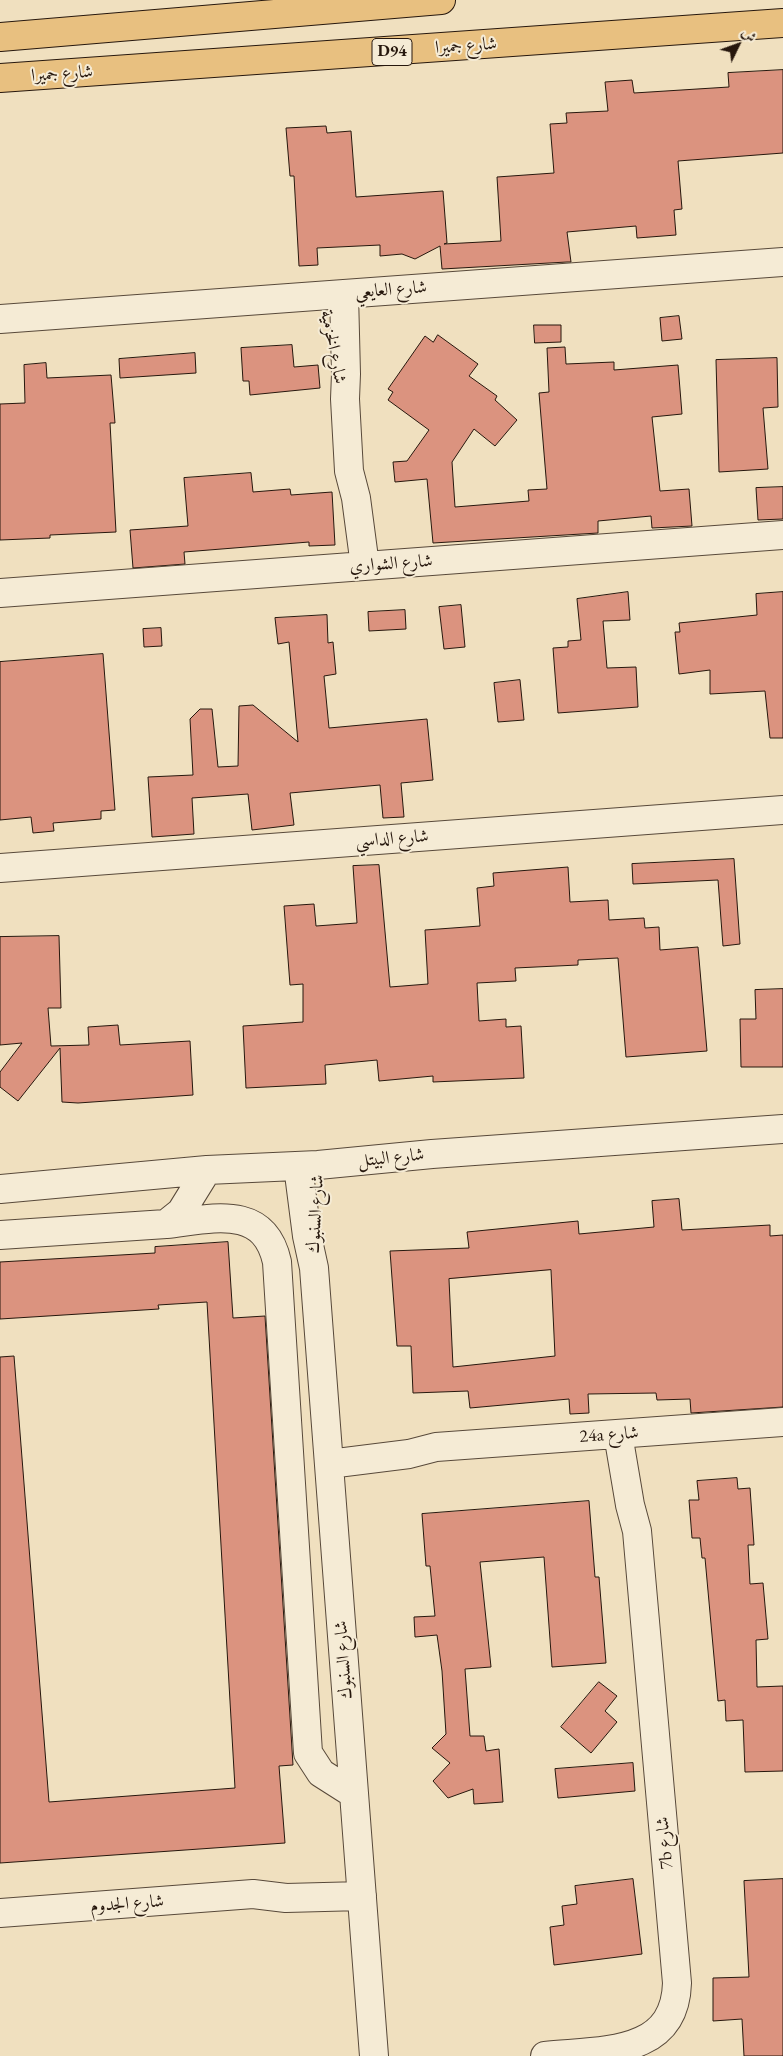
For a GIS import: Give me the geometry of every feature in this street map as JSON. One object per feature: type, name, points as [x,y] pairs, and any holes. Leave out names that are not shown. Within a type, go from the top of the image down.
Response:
[{"type":"main road","points":[[0,37],[441,0]]},
{"type":"main road","name":"شارع جميرا","points":[[0,78],[783,23]]},
{"type":"street","name":"شارع العايعي","points":[[0,319],[783,262]]},
{"type":"street","name":"شارع الخزمية","points":[[334,295],[337,374],[345,398],[349,471],[356,498],[354,567]]},
{"type":"street","name":"شارع الشواري","points":[[0,593],[783,535]]},
{"type":"street","name":"شارع الداسي","points":[[0,868],[783,810]]},
{"type":"street","name":"شارع البيتل","points":[[0,1189],[207,1170],[308,1165],[432,1154],[783,1129]]},
{"type":"street","name":"شارع السنبوك","points":[[308,1165],[307,1236],[314,1265],[374,2056]]},
{"type":"street","points":[[166,1224],[180,1212],[207,1170]]},
{"type":"street","points":[[0,1235],[166,1224],[228,1217],[246,1221],[261,1230],[274,1250],[280,1308],[308,1753],[321,1773],[354,1794]]},
{"type":"street","points":[[280,1308],[314,1265]]},
{"type":"street","name":"24a شارع","points":[[328,1454],[409,1454],[436,1448],[783,1422]]},
{"type":"street","name":"7b شارع","points":[[545,2056],[628,2048],[645,2042],[660,2032],[670,2018],[676,2000],[677,1983],[637,1532],[640,1504],[628,1433]]},
{"type":"street","name":"شارع الجدوم","points":[[0,1913],[253,1894],[286,1898],[361,1885]]},
{"type":"building","points":[[783,70],[783,153],[678,161],[682,209],[674,210],[676,235],[637,238],[636,226],[567,232],[571,262],[442,269],[440,246],[415,259],[402,254],[380,256],[380,245],[317,248],[318,265],[299,266],[294,176],[290,176],[286,128],[326,126],[327,133],[351,131],[356,197],[443,191],[447,243],[444,244],[501,241],[497,177],[554,173],[550,124],[567,123],[566,113],[608,111],[605,82],[632,80],[634,93],[729,87],[728,73]]},
{"type":"building","points":[[679,316],[682,339],[662,341],[660,318]]},
{"type":"building","points":[[534,325],[561,325],[561,342],[535,343]]},
{"type":"building","points":[[438,335],[478,364],[469,376],[497,396],[495,400],[517,420],[495,446],[474,429],[452,462],[455,507],[529,501],[528,490],[547,489],[539,393],[549,392],[547,348],[565,347],[566,364],[614,362],[614,370],[678,365],[682,414],[652,417],[660,491],[689,489],[692,526],[652,528],[651,516],[598,521],[598,533],[433,543],[427,479],[395,482],[393,462],[407,461],[429,430],[388,400],[393,392],[388,389],[425,336],[433,342]]},
{"type":"building","points":[[292,345],[294,367],[318,365],[320,388],[250,395],[249,381],[243,381],[241,348]]},
{"type":"building","points":[[195,353],[196,373],[120,378],[119,359]]},
{"type":"building","points":[[777,358],[778,407],[763,408],[768,469],[719,472],[716,360]]},
{"type":"building","points":[[46,363],[47,378],[111,375],[115,423],[110,423],[116,532],[50,535],[50,538],[0,540],[0,404],[25,403],[24,365]]},
{"type":"building","points":[[251,473],[253,492],[290,489],[291,495],[332,492],[335,545],[309,546],[309,542],[184,552],[185,564],[133,568],[130,530],[188,526],[184,478]]},
{"type":"building","points":[[783,487],[783,519],[758,520],[756,488]]},
{"type":"building","points":[[628,592],[630,620],[603,621],[607,668],[636,667],[638,707],[558,713],[553,648],[568,647],[568,641],[581,640],[577,599]]},
{"type":"building","points":[[783,592],[783,738],[770,738],[765,691],[710,694],[710,670],[679,674],[675,632],[680,632],[679,623],[757,615],[756,594]]},
{"type":"building","points":[[461,605],[465,647],[444,649],[439,607]]},
{"type":"building","points":[[405,610],[406,629],[369,631],[368,612]]},
{"type":"building","points":[[327,615],[328,643],[333,642],[336,674],[324,676],[329,728],[427,719],[433,780],[401,783],[404,817],[383,818],[380,785],[290,793],[294,825],[252,830],[248,794],[192,798],[194,834],[152,837],[148,777],[193,775],[190,719],[200,709],[212,709],[218,767],[238,766],[239,706],[253,705],[298,742],[289,642],[278,644],[275,618]]},
{"type":"building","points":[[161,628],[162,646],[144,647],[143,629]]},
{"type":"building","points":[[103,654],[115,810],[101,811],[101,819],[53,823],[54,831],[33,833],[31,817],[0,820],[0,662]]},
{"type":"building","points":[[520,680],[524,720],[498,722],[494,683]]},
{"type":"building","points":[[734,859],[740,944],[723,946],[718,880],[633,884],[632,864]]},
{"type":"building","points":[[379,865],[390,987],[428,984],[425,930],[480,926],[477,888],[494,886],[493,873],[568,867],[570,902],[608,900],[609,920],[644,918],[645,928],[659,927],[660,950],[698,947],[707,1051],[626,1057],[618,958],[578,960],[578,965],[515,968],[516,981],[477,983],[479,1021],[506,1019],[506,1027],[521,1026],[524,1078],[433,1082],[433,1076],[379,1081],[377,1060],[325,1065],[326,1084],[246,1088],[243,1026],[303,1022],[303,984],[290,985],[284,906],[314,904],[316,926],[357,923],[353,866]]},
{"type":"building","points":[[59,936],[61,1008],[48,1008],[51,1046],[89,1045],[88,1027],[118,1025],[120,1045],[190,1041],[193,1095],[78,1103],[62,1102],[60,1048],[18,1101],[0,1087],[0,1072],[22,1043],[0,1045],[0,937]]},
{"type":"building","points":[[783,989],[783,1067],[741,1067],[740,1019],[756,1019],[755,990]]},
{"type":"building","points":[[679,1199],[682,1230],[770,1225],[770,1236],[783,1235],[783,1407],[691,1413],[690,1399],[657,1400],[656,1393],[588,1394],[589,1413],[570,1414],[569,1399],[470,1408],[468,1391],[413,1393],[411,1346],[397,1346],[390,1251],[469,1248],[467,1232],[578,1221],[579,1234],[654,1227],[652,1201]],"holes":[[[551,1270],[555,1356],[453,1367],[449,1279]]]},
{"type":"building","points":[[228,1242],[233,1318],[265,1316],[293,1765],[279,1766],[285,1843],[0,1863],[0,1357],[14,1356],[49,1802],[235,1788],[207,1302],[158,1305],[159,1309],[0,1319],[0,1262],[155,1253],[155,1247]]},
{"type":"building","points":[[737,1478],[738,1489],[750,1488],[754,1545],[748,1545],[750,1584],[763,1583],[768,1639],[756,1640],[757,1687],[783,1686],[783,1771],[745,1772],[743,1720],[726,1721],[725,1700],[718,1701],[705,1558],[702,1558],[700,1538],[692,1538],[689,1500],[699,1500],[697,1481]]},
{"type":"building","points":[[589,1501],[595,1577],[599,1577],[606,1663],[552,1667],[544,1557],[480,1562],[491,1667],[465,1669],[470,1736],[484,1736],[486,1751],[499,1749],[503,1802],[474,1804],[473,1789],[448,1798],[433,1781],[450,1763],[432,1748],[446,1734],[442,1671],[437,1635],[415,1637],[414,1617],[435,1616],[430,1566],[426,1566],[422,1514]]},
{"type":"building","points":[[599,1682],[617,1696],[605,1711],[617,1722],[591,1753],[561,1727]]},
{"type":"building","points":[[633,1763],[635,1791],[558,1798],[555,1769]]},
{"type":"building","points":[[633,1879],[642,1954],[554,1965],[550,1927],[564,1925],[562,1906],[577,1904],[575,1886]]},
{"type":"building","points":[[783,1879],[783,2056],[744,2056],[742,2019],[713,2021],[713,1978],[749,1977],[744,1881]]}]
